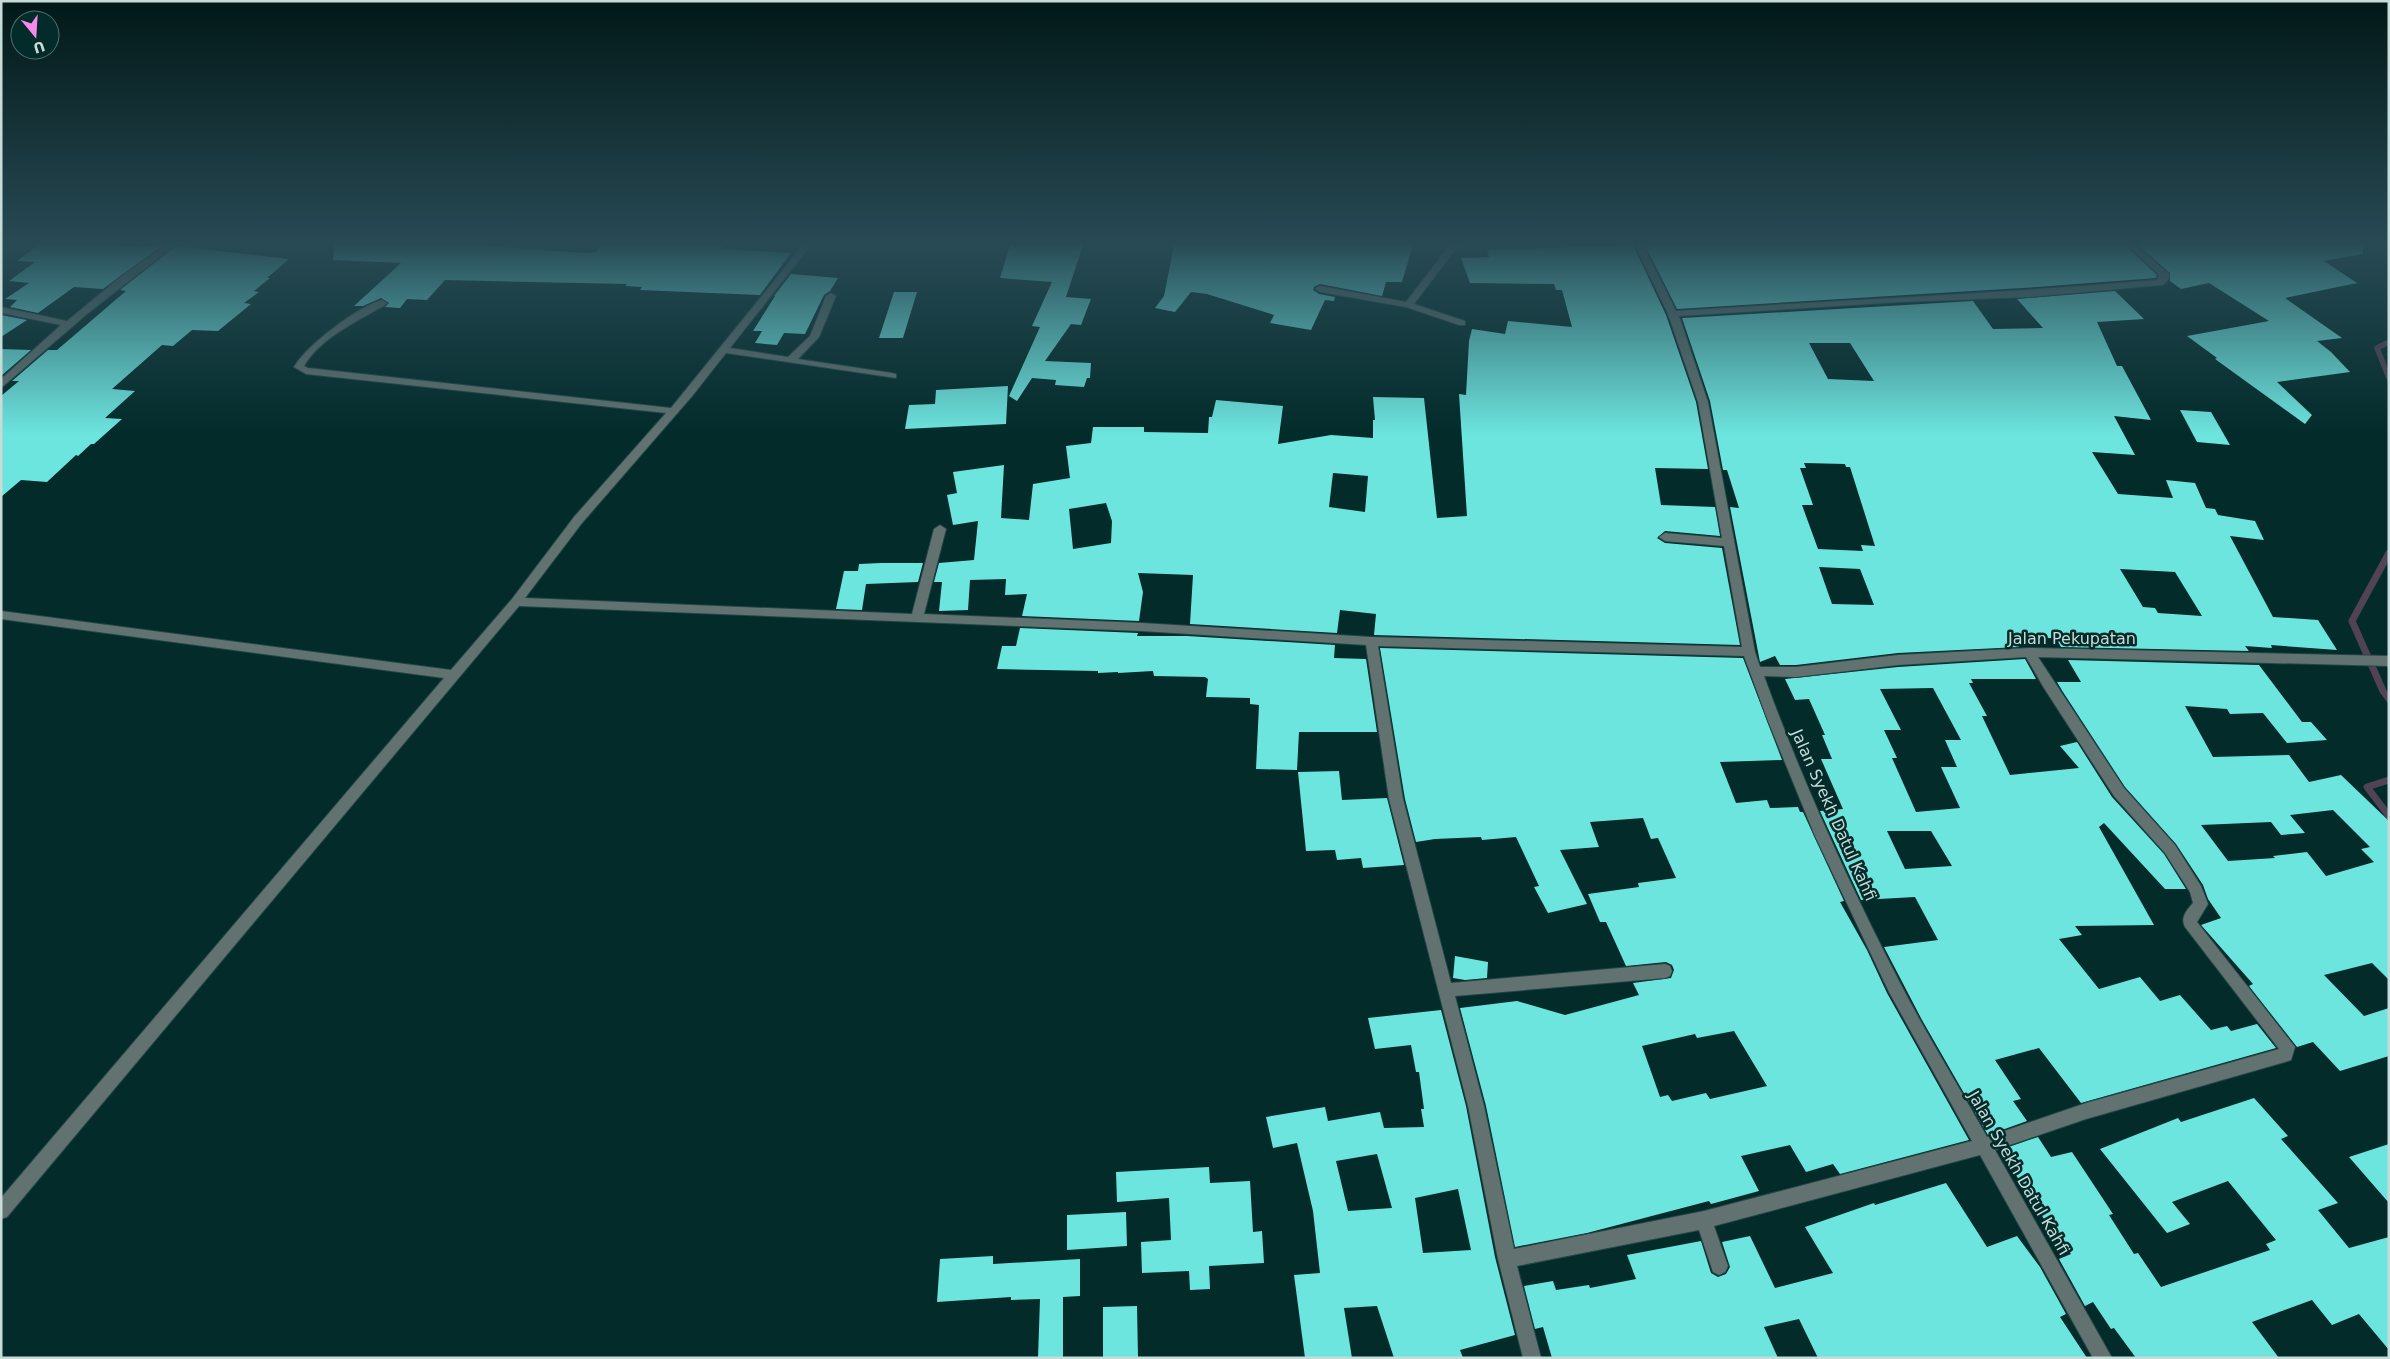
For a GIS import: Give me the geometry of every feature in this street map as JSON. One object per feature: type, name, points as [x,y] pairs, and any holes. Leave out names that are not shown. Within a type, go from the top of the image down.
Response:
[{"type":"street","points":[[1,385],[87,308]]},
{"type":"street","points":[[373,308],[334,332],[302,359],[299,367],[306,371],[673,411]]},
{"type":"street","points":[[1,1211],[516,602],[578,520],[673,411],[757,308]]},
{"type":"street","points":[[791,360],[814,337],[826,308]]},
{"type":"street","points":[[1418,308],[1462,323]]},
{"type":"street","name":"Jalan Syekh Datul Kahfi","points":[[1670,308],[1703,402],[1748,652],[1774,721],[1822,836],[1894,987],[2104,1358]]},
{"type":"street","points":[[1673,314],[1766,308]]},
{"type":"street","points":[[1,310],[68,324]]},
{"type":"street","points":[[724,350],[892,376]]},
{"type":"street","points":[[917,619],[940,529]]},
{"type":"street","points":[[1665,537],[1727,542]]},
{"type":"street","points":[[516,602],[1142,627],[1371,641],[1748,652]]},
{"type":"street","points":[[1,615],[453,675]]},
{"type":"street","points":[[1371,641],[1396,799],[1476,1106],[1507,1259],[1532,1358]]},
{"type":"street","points":[[1507,1259],[1704,1220],[1983,1146],[2086,1111],[2284,1055],[2287,1047],[2190,923],[2191,916],[2201,904],[2196,890],[2170,849],[2119,792],[2048,685],[2029,652]]},
{"type":"street","name":"Jalan Pekupatan","points":[[1755,671],[1796,672],[1898,660],[2029,652],[2345,658],[2385,661]]},
{"type":"street","points":[[1446,990],[1665,971]]},
{"type":"street","points":[[1704,1220],[1719,1266]]},
{"type":"building","points":[[17,308],[44,308],[38,313]]},
{"type":"building","points":[[106,308],[246,308],[218,331],[192,330],[173,346],[162,345],[112,389],[135,391],[105,418],[122,419],[94,444],[91,444],[78,456],[76,455],[47,482],[21,480],[1,497],[1,396],[19,381],[12,381],[48,350],[57,350]]},
{"type":"building","points":[[767,308],[817,308],[805,334],[784,333],[777,345],[755,343],[762,331],[753,331]]},
{"type":"building","points":[[889,308],[912,308],[903,338],[879,338]]},
{"type":"building","points":[[1040,308],[1087,308],[1081,325],[1071,324],[1045,361],[1091,363],[1090,378],[1087,378],[1084,387],[1055,385],[1056,380],[1032,378],[1017,401],[1009,396],[1040,327],[1032,326]]},
{"type":"building","points":[[1157,308],[1178,308],[1175,312]]},
{"type":"building","points":[[1253,308],[1321,308],[1311,330],[1270,323],[1274,315]]},
{"type":"building","points":[[1567,308],[1663,308],[1696,402],[1708,469],[1655,468],[1661,505],[1715,507],[1720,536],[1665,531],[1657,538],[1665,543],[1722,548],[1740,645],[1374,635],[1376,614],[1340,610],[1337,633],[1190,624],[1193,575],[1138,573],[1143,592],[1139,621],[1022,616],[1027,594],[1005,595],[1006,579],[970,580],[968,610],[939,611],[942,582],[934,582],[939,563],[974,560],[978,521],[953,525],[947,495],[957,493],[953,472],[1004,465],[1001,518],[1029,520],[1033,484],[1070,478],[1066,446],[1091,443],[1093,427],[1144,427],[1144,432],[1208,433],[1209,417],[1212,417],[1216,400],[1283,406],[1278,444],[1331,435],[1373,438],[1373,420],[1375,420],[1373,397],[1424,398],[1437,518],[1467,516],[1459,394],[1466,395],[1469,341],[1472,329],[1505,334],[1508,321],[1572,327]],"holes":[[[1333,473],[1368,476],[1365,512],[1329,507]],[[1106,503],[1112,521],[1111,543],[1073,549],[1069,509]]]},
{"type":"building","points":[[1846,308],[1978,308],[1993,329],[2043,328],[2025,308],[2133,308],[2144,319],[2097,322],[2117,366],[2122,366],[2151,420],[2114,416],[2135,455],[2092,452],[2118,494],[2173,498],[2166,480],[2195,483],[2206,508],[2215,509],[2218,515],[2255,521],[2264,540],[2230,536],[2273,617],[2318,620],[2337,650],[2271,645],[2272,648],[2245,646],[2249,651],[2061,647],[2056,638],[2014,638],[2019,647],[1898,653],[1796,665],[1780,665],[1775,656],[1760,662],[1730,507],[1739,508],[1727,470],[1723,470],[1710,401],[1682,318]],"holes":[[[1809,343],[1850,343],[1874,381],[1828,379]],[[1804,463],[1845,464],[1846,467],[1850,467],[1875,546],[1861,545],[1863,551],[1818,549],[1802,505],[1813,505],[1800,468],[1806,468]],[[1819,567],[1860,569],[1874,605],[1832,604]],[[2120,569],[2175,572],[2202,616],[2158,613],[2155,608],[2143,607]]]},
{"type":"building","points":[[2249,308],[2300,308],[2342,338],[2317,341],[2331,352],[2350,372],[2277,382],[2312,415],[2305,424],[2215,359],[2217,358],[2187,336],[2269,321]]},
{"type":"building","points":[[1,315],[27,320],[1,337]]},
{"type":"building","points":[[1,349],[31,350],[1,376]]},
{"type":"building","points":[[1008,386],[1006,424],[905,429],[909,405],[935,404],[936,390]]},
{"type":"building","points":[[2180,410],[2211,412],[2230,445],[2197,442]]},
{"type":"building","points":[[923,563],[918,582],[866,584],[862,610],[836,609],[844,571],[858,571],[859,564]]},
{"type":"building","points":[[1020,628],[1138,633],[1137,636],[1187,636],[1335,645],[1334,658],[1366,659],[1377,732],[1299,732],[1297,770],[1256,769],[1259,705],[1250,704],[1250,698],[1206,697],[1208,679],[1205,677],[1154,676],[1153,671],[1098,673],[1098,671],[997,669],[1002,646],[1016,646]]},
{"type":"building","points":[[1380,648],[1743,658],[1782,760],[1720,762],[1736,803],[1767,800],[1770,808],[1798,807],[1800,812],[1803,812],[1844,901],[1840,902],[1867,950],[1887,993],[1969,1140],[1840,1174],[1833,1164],[1806,1172],[1790,1145],[1741,1156],[1759,1191],[1711,1204],[1709,1201],[1587,1233],[1515,1247],[1486,1106],[1460,1008],[1517,1001],[1565,1015],[1639,995],[1633,983],[1671,978],[1674,970],[1672,965],[1666,962],[1626,966],[1606,922],[1600,922],[1588,894],[1639,887],[1638,883],[1676,878],[1658,838],[1651,839],[1643,818],[1590,822],[1599,847],[1560,850],[1587,904],[1548,913],[1534,887],[1539,886],[1516,837],[1482,840],[1481,837],[1435,839],[1416,842],[1405,799]],"holes":[[[1734,1031],[1767,1086],[1710,1099],[1706,1093],[1672,1101],[1668,1095],[1660,1097],[1642,1046],[1695,1034],[1697,1038]]]},
{"type":"building","points":[[2025,659],[2036,679],[1971,679],[1973,683],[1969,683],[1987,716],[1982,716],[2010,775],[2079,768],[2060,746],[2077,742],[2112,797],[2164,854],[2186,889],[2165,889],[2104,823],[2099,827],[2154,925],[2075,926],[2082,935],[2059,939],[2099,989],[2140,977],[2160,1001],[2180,995],[2211,1030],[2227,1026],[2231,1031],[2257,1024],[2276,1048],[2081,1103],[2039,1048],[1995,1060],[2021,1099],[2013,1101],[2027,1121],[1988,1135],[1922,1020],[1884,947],[1938,940],[1915,897],[1861,900],[1820,811],[1843,809],[1821,759],[1832,759],[1822,735],[1825,735],[1809,699],[1795,700],[1785,679],[1898,667]],"holes":[[[1933,688],[1961,740],[1945,740],[1957,767],[1941,767],[1960,808],[1916,812],[1892,758],[1897,758],[1884,730],[1901,730],[1880,689]],[[1887,831],[1931,831],[1952,866],[1905,869]]]},
{"type":"building","points":[[2068,660],[2259,665],[2302,722],[2311,722],[2327,740],[2287,743],[2263,713],[2230,714],[2227,709],[2185,706],[2213,757],[2289,755],[2309,782],[2341,775],[2389,821],[2389,980],[2372,963],[2324,975],[2364,1016],[2389,1008],[2389,1056],[2340,1071],[2313,1042],[2297,1047],[2249,986],[2253,984],[2201,925],[2221,918],[2208,899],[2203,885],[2176,844],[2125,787],[2057,682],[2081,682]],"holes":[[[2333,810],[2370,847],[2361,849],[2374,862],[2326,876],[2307,852],[2273,856],[2275,858],[2228,861],[2201,825],[2271,822],[2281,835],[2305,833],[2290,815]]]},
{"type":"building","points":[[1339,771],[1342,800],[1387,798],[1404,865],[1363,868],[1361,858],[1337,860],[1335,850],[1306,851],[1298,772]]},
{"type":"building","points":[[1455,956],[1488,962],[1487,978],[1465,980],[1453,978]]},
{"type":"building","points":[[1441,1010],[1466,1106],[1495,1257],[1515,1335],[1460,1350],[1463,1358],[1394,1358],[1377,1306],[1344,1308],[1352,1358],[1305,1358],[1294,1275],[1320,1273],[1313,1211],[1297,1143],[1273,1148],[1266,1117],[1325,1107],[1328,1121],[1380,1112],[1384,1128],[1424,1127],[1421,1109],[1424,1109],[1419,1072],[1416,1072],[1411,1045],[1375,1049],[1368,1018]],"holes":[[[1377,1154],[1392,1208],[1348,1211],[1336,1161]],[[1458,1189],[1471,1250],[1423,1253],[1415,1198]]]},
{"type":"building","points":[[2254,1098],[2288,1136],[2281,1139],[2338,1203],[2318,1210],[2349,1248],[2389,1237],[2389,1350],[2359,1314],[2332,1325],[2312,1300],[2252,1322],[2279,1358],[2136,1358],[2114,1328],[2111,1329],[2093,1302],[2085,1306],[2059,1259],[2071,1254],[2050,1221],[2046,1222],[2000,1150],[2038,1137],[2051,1157],[2072,1152],[2113,1214],[2109,1215],[2134,1254],[2138,1253],[2161,1287],[2270,1250],[2266,1244],[2276,1240],[2228,1181],[2172,1202],[2190,1224],[2167,1233],[2100,1149],[2178,1118],[2181,1122]]},
{"type":"building","points":[[2389,1144],[2389,1203],[2349,1157]]},
{"type":"building","points":[[1209,1167],[1210,1183],[1250,1181],[1253,1232],[1262,1231],[1264,1263],[1209,1266],[1210,1289],[1190,1290],[1189,1271],[1142,1273],[1141,1242],[1171,1240],[1169,1198],[1117,1202],[1116,1172]]},
{"type":"building","points":[[1946,1183],[1987,1247],[2017,1236],[2040,1267],[2066,1314],[2060,1317],[2087,1358],[1818,1358],[1799,1319],[1764,1327],[1778,1358],[1552,1358],[1543,1327],[1535,1329],[1524,1286],[1553,1281],[1556,1290],[1589,1285],[1590,1288],[1636,1279],[1627,1255],[1701,1241],[1711,1273],[1718,1277],[1726,1274],[1730,1267],[1722,1242],[1750,1236],[1775,1288],[1833,1273],[1805,1227],[1874,1203],[1875,1205]]},
{"type":"building","points":[[1126,1212],[1127,1246],[1067,1250],[1067,1215]]},
{"type":"building","points":[[993,1256],[993,1264],[1080,1259],[1080,1296],[1063,1297],[1063,1358],[1038,1358],[1040,1299],[1011,1300],[1011,1297],[937,1302],[940,1259]]},
{"type":"building","points":[[1137,1306],[1138,1357],[1103,1358],[1103,1307]]},
{"type":"waterway","points":[[2389,342],[2377,348],[2389,378]]},
{"type":"waterway","points":[[2389,553],[2352,621],[2383,691],[2389,699]]},
{"type":"waterway","points":[[2389,780],[2367,787],[2389,816]]}]
